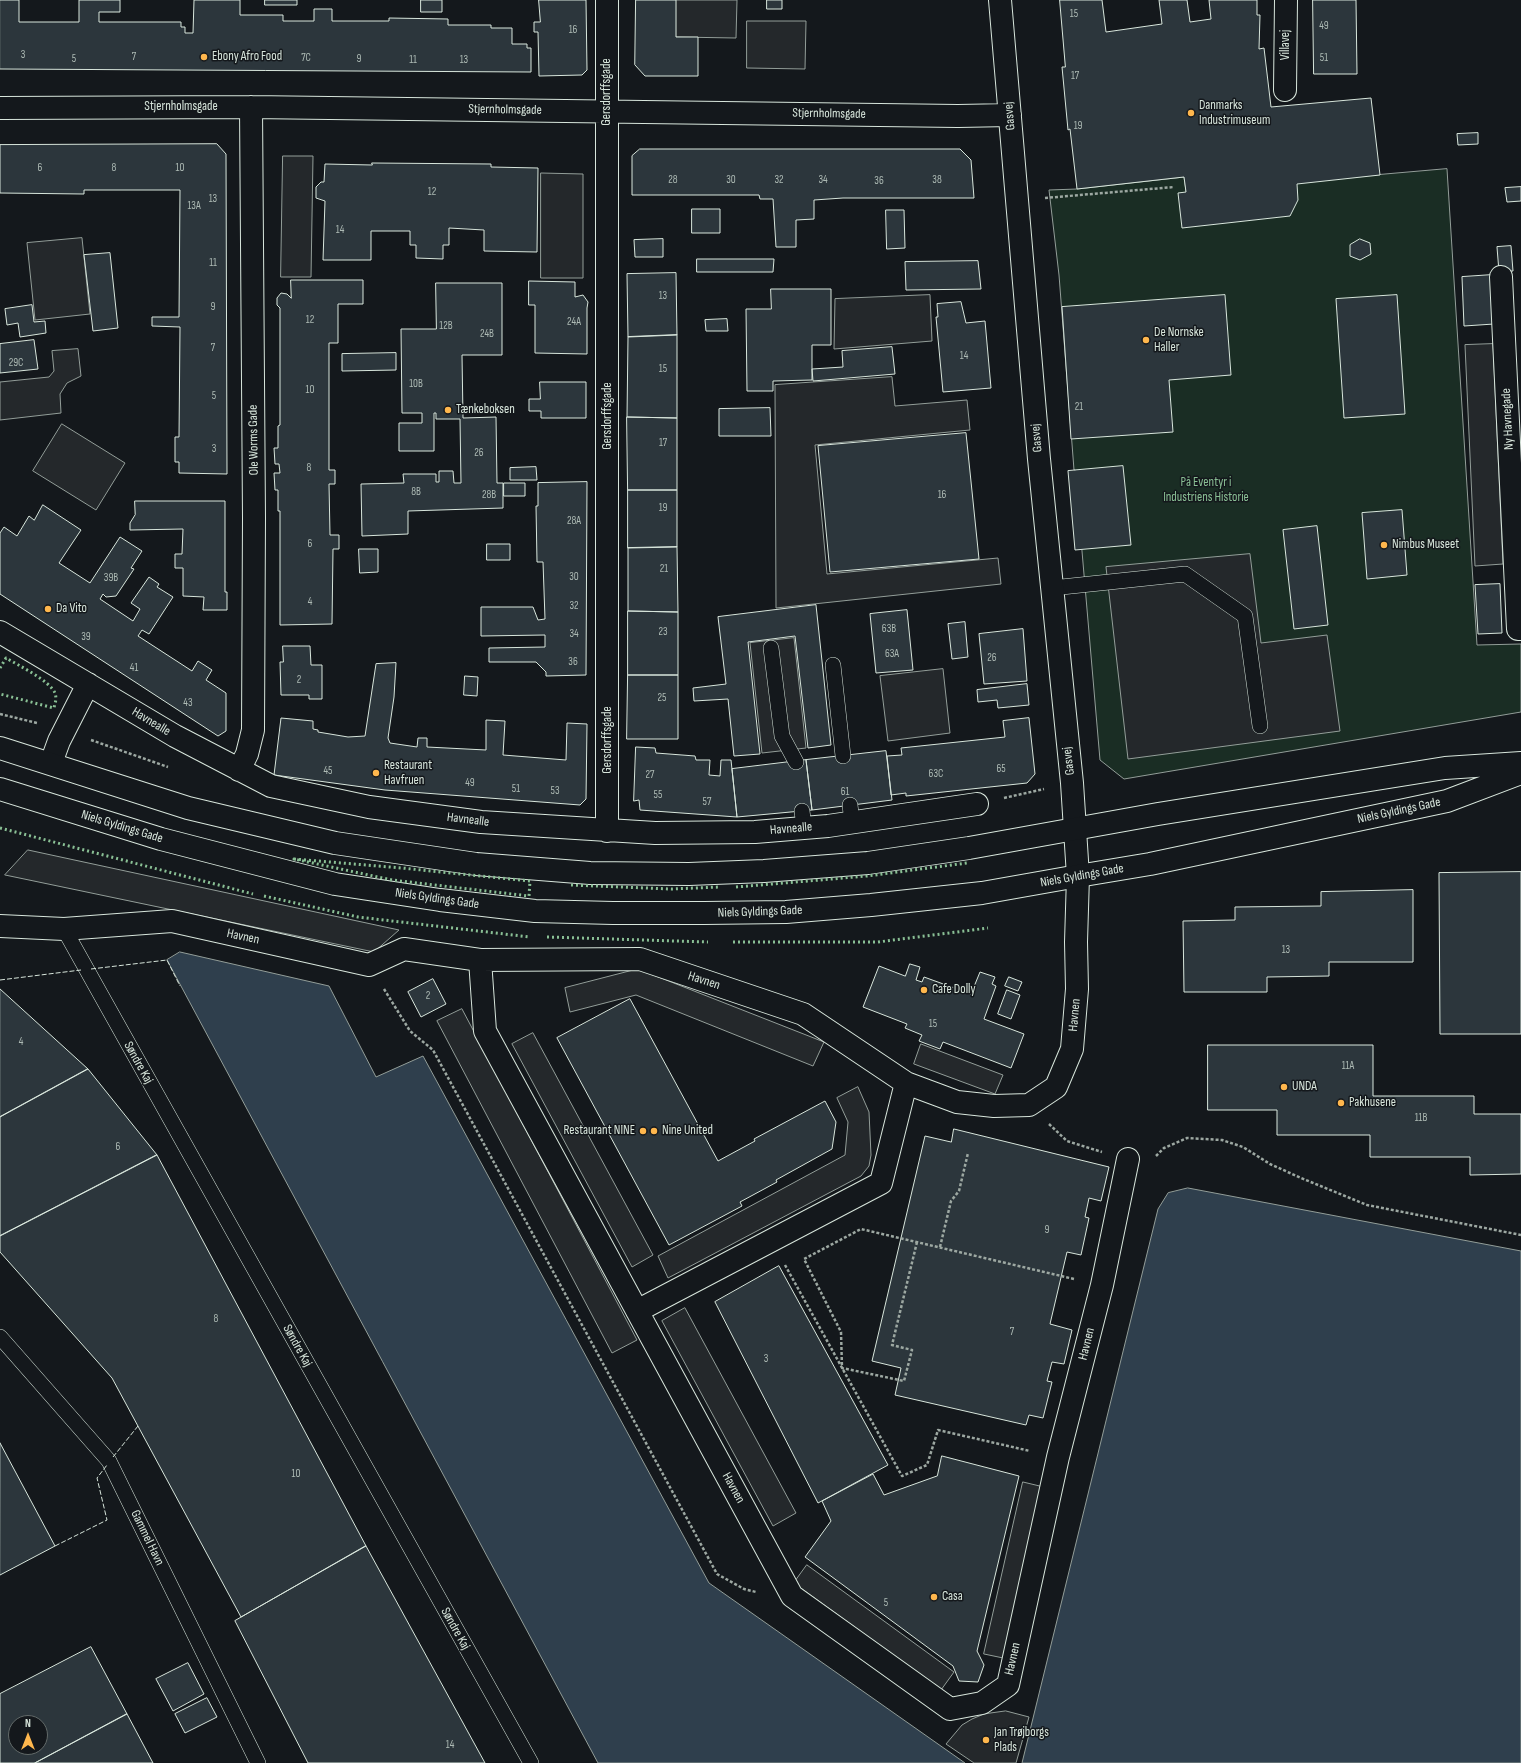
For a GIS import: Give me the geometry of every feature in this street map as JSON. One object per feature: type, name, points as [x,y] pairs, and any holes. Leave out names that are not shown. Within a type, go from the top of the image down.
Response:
[{"type":"street","name":"Gersdorffsgade","points":[[607,831],[608,0]]},
{"type":"street","name":"Gasvej","points":[[1000,0],[1039,459],[1072,783],[1078,876]]},
{"type":"street","name":"Villavej","points":[[1285,90],[1286,0]]},
{"type":"street","name":"Stjernholmsgade","points":[[0,108],[251,107],[958,116],[1010,115]]},
{"type":"street","name":"Ole Worms Gade","points":[[239,770],[247,754],[253,730],[254,518],[251,107]]},
{"type":"street","name":"Ny Havnegade","points":[[1502,277],[1518,629],[1521,629]]},
{"type":"street","name":"Havnealle","points":[[0,632],[175,736],[271,786],[369,807],[481,822],[655,833],[740,832],[803,819],[977,804]]},
{"type":"street","points":[[51,763],[59,741],[88,684]]},
{"type":"street","points":[[0,748],[51,763],[188,808],[335,842],[476,864],[590,872],[690,874],[764,871],[868,863],[969,848],[1445,768],[1521,763]]},
{"type":"street","name":"Niels Gyldings Gade","points":[[0,789],[161,839],[335,884],[440,900],[535,911],[613,913],[786,912],[871,905],[982,893],[1150,864],[1447,800],[1521,773]]},
{"type":"street","name":"Havnen","points":[[0,926],[64,929],[172,921],[369,965],[404,949],[480,960],[640,959],[803,1014],[906,1083],[957,1102],[994,1106],[1029,1105],[1056,1087],[1072,1049],[1077,989],[1076,942],[1078,876]]},
{"type":"street","name":"Havnen","points":[[480,960],[485,1031],[792,1596],[950,1709],[982,1703],[1008,1685],[1058,1457],[1102,1285],[1128,1159]]},
{"type":"street","points":[[637,1311],[880,1183],[906,1083]]},
{"type":"lane","points":[[1052,588],[1185,574],[1245,616],[1260,726]]},
{"type":"lane","points":[[771,648],[782,736],[796,762]]},
{"type":"lane","points":[[833,665],[843,756]]},
{"type":"lane","name":"Søndre Kaj","points":[[64,929],[530,1763]]},
{"type":"lane","name":"Gammel Havn","points":[[0,1337],[109,1461],[258,1763]]},
{"type":"path","points":[[1017,201],[1174,187]]},
{"type":"path","points":[[977,804],[1072,783]]},
{"type":"path","points":[[369,965],[410,1031],[433,1050],[717,1574],[744,1590],[792,1596]]},
{"type":"path","points":[[1029,1105],[1067,1141],[1128,1159],[1148,1164],[1164,1148],[1188,1138],[1222,1140],[1243,1147],[1270,1164],[1301,1178],[1368,1204],[1521,1235]]},
{"type":"path","points":[[940,1247],[951,1201],[959,1192],[968,1153]]},
{"type":"path","points":[[842,1368],[841,1332],[804,1258],[861,1229],[1061,1275]]},
{"type":"path","points":[[842,1368],[904,1381],[912,1350],[892,1345],[917,1242]]},
{"type":"path","points":[[793,1279],[902,1476],[927,1465],[938,1430],[1058,1457]]},
{"type":"green space","name":"På Eventyr i Industriens Historie","points":[[1447,169],[1477,645],[1521,644],[1521,712],[1124,779],[1100,760],[1074,470],[1059,275],[1049,190],[1077,189],[1184,177],[1186,191]]},
{"type":"shaded area","points":[[676,0],[737,0],[736,38],[676,37]]},
{"type":"shaded area","points":[[747,21],[806,21],[805,69],[747,68]]},
{"type":"shaded area","points":[[283,156],[313,156],[311,277],[281,277]]},
{"type":"shaded area","points":[[541,173],[583,174],[583,278],[541,278]]},
{"type":"shaded area","points":[[82,238],[90,314],[35,320],[27,243]]},
{"type":"shaded area","points":[[930,295],[932,341],[834,349],[835,299]]},
{"type":"shaded area","points":[[1493,344],[1503,564],[1475,566],[1465,345]]},
{"type":"shaded area","points":[[78,349],[81,376],[67,383],[60,394],[61,413],[0,420],[0,382],[49,377],[54,371],[52,351]]},
{"type":"shaded area","points":[[892,377],[895,406],[967,400],[970,430],[815,445],[827,574],[998,558],[1001,584],[776,608],[775,385]]},
{"type":"shaded area","points":[[62,424],[125,463],[96,510],[33,471]]},
{"type":"shaded area","points":[[1250,554],[1261,643],[1327,635],[1340,731],[1128,759],[1106,567]]},
{"type":"shaded area","points":[[794,638],[806,748],[762,753],[750,643]]},
{"type":"shaded area","points":[[943,669],[950,733],[888,741],[880,676]]},
{"type":"shaded area","points":[[28,850],[399,930],[374,952],[5,875]]},
{"type":"shaded area","points":[[638,969],[824,1042],[813,1066],[636,995],[570,1012],[565,988]]},
{"type":"shaded area","points":[[462,1009],[637,1340],[612,1353],[437,1021]]},
{"type":"shaded area","points":[[533,1033],[653,1255],[632,1267],[512,1044]]},
{"type":"shaded area","points":[[921,1044],[1003,1075],[995,1094],[914,1064]]},
{"type":"shaded area","points":[[858,1087],[869,1112],[871,1155],[869,1166],[861,1176],[668,1278],[658,1256],[845,1155],[848,1122],[837,1098]]},
{"type":"shaded area","points":[[685,1308],[796,1513],[773,1526],[662,1321]]},
{"type":"shaded area","points":[[1023,1482],[1048,1488],[1008,1659],[984,1654]]},
{"type":"shaded area","points":[[807,1565],[954,1672],[941,1690],[794,1583]]},
{"type":"shaded area","name":"Jan Trøjborgs Plads","points":[[1006,1711],[1029,1717],[1016,1763],[974,1763],[946,1744],[962,1725],[972,1719],[984,1714]]},
{"type":"water","points":[[180,952],[329,986],[376,1077],[423,1056],[709,1583],[965,1763],[598,1763],[167,960]]},
{"type":"water","points":[[1188,1188],[1521,1251],[1521,1763],[1022,1763],[1158,1209],[1168,1193]]},
{"type":"building","points":[[0,0],[19,0],[19,22],[79,22],[79,0],[120,0],[120,12],[99,12],[99,22],[181,22],[181,27],[185,27],[185,33],[193,33],[194,0],[240,0],[240,15],[283,15],[283,21],[314,21],[314,9],[332,9],[332,21],[389,21],[389,18],[448,19],[448,25],[491,25],[491,28],[512,28],[512,44],[527,44],[527,48],[531,48],[531,72],[0,69]]},
{"type":"building","points":[[265,0],[297,0],[297,5],[265,5]]},
{"type":"building","points":[[421,0],[442,0],[442,12],[421,12]]},
{"type":"building","points":[[539,0],[586,0],[587,70],[582,75],[539,76],[538,32],[534,32],[534,22],[540,22]]},
{"type":"building","points":[[636,0],[676,0],[676,37],[698,37],[698,76],[645,76],[635,65]]},
{"type":"building","points":[[767,0],[782,0],[782,9],[767,9]]},
{"type":"building","points":[[1060,0],[1102,0],[1106,32],[1162,24],[1159,0],[1187,0],[1190,22],[1211,19],[1209,0],[1257,0],[1257,15],[1260,15],[1259,49],[1264,48],[1271,107],[1371,98],[1380,175],[1297,184],[1298,200],[1290,216],[1182,228],[1178,193],[1186,192],[1184,177],[1077,189],[1070,129],[1068,130],[1062,67],[1065,67]]},
{"type":"building","points":[[1313,0],[1356,0],[1357,74],[1314,74]]},
{"type":"building","points":[[1478,133],[1478,144],[1458,145],[1457,134]]},
{"type":"building","points":[[217,144],[226,154],[227,474],[179,473],[179,462],[175,462],[175,437],[179,437],[180,327],[152,326],[152,317],[179,317],[180,190],[84,190],[84,194],[0,193],[0,145]]},
{"type":"building","points":[[640,149],[960,149],[971,160],[974,198],[843,198],[814,200],[814,219],[796,220],[796,247],[776,247],[773,199],[760,199],[759,195],[632,195],[632,156]]},
{"type":"building","points":[[372,163],[491,164],[491,167],[538,168],[537,252],[484,251],[484,230],[449,228],[449,245],[443,245],[443,259],[416,258],[416,245],[410,245],[410,231],[371,231],[371,260],[323,260],[325,201],[316,198],[316,187],[321,182],[324,182],[325,164],[372,165]]},
{"type":"building","points":[[1521,187],[1521,201],[1507,202],[1505,188]]},
{"type":"building","points":[[692,209],[720,209],[720,233],[692,233]]},
{"type":"building","points":[[886,210],[904,210],[905,248],[887,249]]},
{"type":"building","points":[[663,239],[663,257],[635,257],[634,240]]},
{"type":"building","points":[[1360,239],[1370,243],[1371,254],[1360,260],[1350,256],[1350,245]]},
{"type":"building","points":[[1511,246],[1513,271],[1499,272],[1497,247]]},
{"type":"building","points":[[110,253],[118,328],[93,331],[84,255]]},
{"type":"building","points":[[697,259],[774,259],[773,272],[697,272]]},
{"type":"building","points":[[978,261],[981,289],[906,290],[905,262]]},
{"type":"building","points":[[676,273],[677,335],[628,337],[627,274]]},
{"type":"building","points":[[1492,275],[1494,324],[1464,326],[1462,277]]},
{"type":"building","points":[[291,280],[363,280],[363,304],[338,304],[338,343],[329,343],[329,470],[335,470],[335,484],[329,484],[330,535],[339,535],[339,549],[333,549],[332,624],[280,625],[280,511],[278,511],[278,490],[275,490],[274,473],[280,473],[279,464],[275,464],[274,448],[278,448],[278,426],[280,425],[280,308],[277,305],[277,298],[281,293],[287,294],[291,298]]},
{"type":"building","points":[[529,281],[575,282],[575,297],[583,295],[588,302],[587,354],[535,353],[535,305],[529,305]]},
{"type":"building","points":[[436,283],[502,283],[502,355],[462,355],[463,418],[496,417],[497,483],[503,483],[503,508],[408,511],[408,534],[362,536],[361,484],[404,483],[403,474],[436,474],[436,482],[439,482],[439,471],[453,471],[454,483],[461,483],[460,419],[436,419],[436,413],[434,413],[434,451],[399,451],[399,423],[422,423],[422,413],[402,413],[401,329],[436,329]]},
{"type":"building","points":[[771,289],[831,289],[831,345],[812,345],[812,380],[773,381],[773,391],[747,391],[746,309],[771,309]]},
{"type":"building","name":"De Nornske Haller","points":[[1225,295],[1231,375],[1169,380],[1173,432],[1071,439],[1062,307]]},
{"type":"building","points":[[1397,295],[1405,414],[1344,418],[1336,299]]},
{"type":"building","points":[[961,302],[966,323],[985,321],[991,388],[943,392],[936,317],[938,317],[937,304]]},
{"type":"building","points":[[32,305],[34,322],[45,321],[46,333],[20,337],[18,323],[7,325],[5,309]]},
{"type":"building","points":[[727,319],[728,331],[706,331],[705,320]]},
{"type":"building","points":[[677,335],[677,418],[627,417],[628,337]]},
{"type":"building","points":[[34,340],[38,369],[0,373],[0,344]]},
{"type":"building","points":[[892,347],[895,374],[813,381],[812,369],[843,367],[842,351]]},
{"type":"building","points":[[396,353],[396,370],[342,371],[342,354]]},
{"type":"building","points":[[540,382],[586,382],[586,418],[541,418],[541,411],[529,411],[529,399],[540,399]]},
{"type":"building","points":[[770,408],[771,436],[719,436],[719,409]]},
{"type":"building","points":[[627,417],[677,418],[677,490],[628,490]]},
{"type":"building","points":[[966,433],[979,559],[830,572],[818,446]]},
{"type":"building","points":[[1123,466],[1131,545],[1075,550],[1068,471]]},
{"type":"building","points":[[536,467],[537,480],[510,480],[510,468]]},
{"type":"building","points":[[587,482],[586,675],[546,676],[546,672],[536,662],[489,662],[489,648],[545,647],[545,635],[481,636],[481,607],[533,607],[538,620],[545,619],[543,562],[537,562],[536,506],[538,506],[538,483]]},
{"type":"building","points":[[504,483],[525,483],[525,496],[504,496]]},
{"type":"building","points":[[628,490],[677,490],[677,547],[628,548]]},
{"type":"building","points":[[135,501],[225,501],[225,592],[227,592],[227,610],[203,610],[204,597],[183,596],[183,568],[175,568],[175,554],[182,554],[183,529],[130,530],[130,523],[135,515]]},
{"type":"building","points":[[43,505],[81,530],[59,563],[90,583],[120,537],[142,551],[131,568],[134,569],[116,596],[106,597],[103,594],[100,599],[133,621],[140,609],[131,603],[149,577],[159,584],[157,587],[173,597],[149,634],[142,630],[138,636],[192,671],[198,661],[212,670],[206,680],[226,693],[226,731],[218,736],[0,594],[0,533],[4,527],[17,536],[29,516],[34,520]]},
{"type":"building","points":[[1402,510],[1407,575],[1367,579],[1362,513]]},
{"type":"building","points":[[1317,526],[1328,625],[1294,629],[1283,530]]},
{"type":"building","points":[[487,544],[510,544],[510,560],[487,560]]},
{"type":"building","points":[[677,547],[678,612],[628,611],[628,548]]},
{"type":"building","points":[[359,549],[378,549],[378,572],[360,573]]},
{"type":"building","points":[[1500,584],[1502,633],[1478,634],[1475,585]]},
{"type":"building","points":[[816,605],[831,745],[808,748],[795,636],[748,642],[760,754],[734,756],[728,699],[694,701],[693,688],[726,684],[718,617]]},
{"type":"building","points":[[907,610],[913,670],[876,673],[870,614]]},
{"type":"building","points":[[628,611],[678,612],[678,675],[628,675]]},
{"type":"building","points":[[965,622],[968,657],[952,659],[948,624]]},
{"type":"building","points":[[1023,629],[1027,681],[984,684],[979,634]]},
{"type":"building","points":[[283,646],[310,646],[311,665],[322,665],[322,699],[309,699],[309,695],[281,695],[280,662],[283,662]]},
{"type":"building","points":[[396,663],[394,697],[388,738],[390,743],[417,747],[418,738],[427,738],[427,747],[486,750],[486,720],[505,721],[503,755],[566,760],[567,723],[587,724],[586,799],[580,805],[385,790],[274,775],[281,718],[313,721],[313,729],[318,730],[318,732],[348,737],[365,736],[376,664]]},
{"type":"building","points":[[628,675],[678,675],[678,739],[627,739]]},
{"type":"building","points":[[465,676],[478,677],[477,696],[464,695]]},
{"type":"building","points":[[1027,684],[1029,705],[998,708],[997,700],[978,702],[977,690]]},
{"type":"building","points":[[1029,718],[1035,774],[1027,783],[906,796],[906,793],[891,795],[887,756],[902,755],[901,748],[1005,737],[1003,721]]},
{"type":"building","points":[[636,747],[655,748],[656,753],[695,756],[696,760],[710,760],[709,775],[720,776],[721,760],[731,760],[737,817],[640,810],[639,800],[634,801]]},
{"type":"building","points":[[886,751],[892,800],[812,810],[806,760]]},
{"type":"building","points":[[806,760],[812,810],[737,817],[732,769]]},
{"type":"building","points":[[1521,872],[1521,1034],[1440,1034],[1439,873]]},
{"type":"building","points":[[1413,890],[1413,962],[1329,962],[1329,976],[1267,977],[1267,992],[1184,992],[1183,921],[1235,920],[1235,907],[1321,906],[1321,892]]},
{"type":"building","points":[[910,964],[920,967],[916,980],[922,982],[924,977],[971,994],[980,972],[995,977],[992,984],[996,986],[984,1019],[1024,1034],[1011,1068],[943,1042],[940,1049],[919,1041],[922,1035],[905,1028],[907,1024],[863,1007],[879,966],[905,976]]},
{"type":"building","points":[[1009,977],[1022,982],[1018,991],[1005,986]]},
{"type":"building","points":[[433,979],[446,1004],[421,1017],[408,992]]},
{"type":"building","points":[[0,989],[88,1069],[0,1117]]},
{"type":"building","points":[[1007,990],[1020,995],[1011,1019],[998,1014]]},
{"type":"building","name":"Nine United","points":[[630,999],[718,1161],[755,1141],[754,1139],[825,1101],[836,1122],[832,1149],[740,1202],[742,1206],[669,1245],[557,1038]]},
{"type":"building","name":"Pakhusene","points":[[1208,1045],[1373,1045],[1373,1096],[1474,1096],[1474,1114],[1521,1114],[1521,1174],[1470,1175],[1470,1157],[1370,1157],[1370,1135],[1277,1135],[1277,1110],[1208,1110]]},
{"type":"building","points":[[88,1069],[157,1155],[0,1236],[0,1117]]},
{"type":"building","points":[[954,1129],[1109,1167],[1101,1201],[1089,1198],[1085,1217],[1089,1218],[1081,1255],[1067,1252],[1050,1324],[1072,1330],[1064,1364],[1052,1362],[1047,1381],[1052,1382],[1043,1418],[1029,1415],[1026,1425],[895,1395],[901,1368],[872,1361],[925,1136],[951,1142]]},
{"type":"building","points":[[157,1155],[366,1546],[241,1617],[112,1378],[0,1252],[0,1236]]},
{"type":"building","points":[[779,1266],[888,1465],[818,1503],[715,1302]]},
{"type":"building","points":[[0,1443],[55,1546],[0,1575]]},
{"type":"building","points":[[942,1456],[1019,1476],[977,1651],[984,1665],[978,1682],[959,1681],[953,1666],[805,1557],[831,1521],[822,1501],[873,1474],[884,1495],[937,1476]]},
{"type":"building","points":[[366,1546],[485,1763],[308,1763],[235,1621]]},
{"type":"building","points":[[91,1647],[127,1714],[35,1763],[0,1763],[0,1694]]},
{"type":"building","points":[[188,1663],[204,1694],[173,1711],[156,1679]]},
{"type":"building","points":[[207,1698],[217,1717],[185,1733],[175,1714]]},
{"type":"building","points":[[127,1714],[153,1763],[35,1763]]},
{"type":"hedge","points":[[0,668],[6,658],[47,683],[55,693],[56,699],[54,708],[0,694]]},
{"type":"hedge","points":[[0,828],[253,894]]},
{"type":"hedge","points":[[294,859],[530,881],[529,896],[392,880],[294,859]]},
{"type":"hedge","points":[[736,887],[867,876],[967,863]]},
{"type":"hedge","points":[[571,885],[671,889],[720,887]]},
{"type":"hedge","points":[[264,896],[358,917],[530,937]]},
{"type":"hedge","points":[[733,942],[878,942],[988,928]]},
{"type":"hedge","points":[[547,937],[708,942]]},
{"type":"fence","points":[[91,969],[167,960],[180,986]]},
{"type":"fence","points":[[0,980],[81,970]]},
{"type":"fence","points":[[113,1457],[138,1426]]},
{"type":"fence","points":[[55,1546],[107,1520],[97,1478],[107,1465]]},
{"type":"place","name":"Ebony Afro Food","points":[[204,57]]},
{"type":"place","name":"Danmarks Industrimuseum","points":[[1191,113]]},
{"type":"place","name":"De Nornske Haller","points":[[1146,340]]},
{"type":"place","name":"Tænkeboksen","points":[[448,410]]},
{"type":"place","name":"Nimbus Museet","points":[[1384,545]]},
{"type":"place","name":"Da Vito","points":[[48,609]]},
{"type":"place","name":"Restaurant Havfruen","points":[[376,773]]},
{"type":"place","name":"Cafe Dolly","points":[[924,990]]},
{"type":"place","name":"UNDA","points":[[1284,1087]]},
{"type":"place","name":"Pakhusene","points":[[1341,1103]]},
{"type":"place","name":"Restaurant NINE","points":[[643,1131]]},
{"type":"place","name":"Nine United","points":[[654,1131]]},
{"type":"place","name":"Casa","points":[[934,1597]]},
{"type":"place","name":"Jan Trøjborgs Plads","points":[[986,1740]]}]
